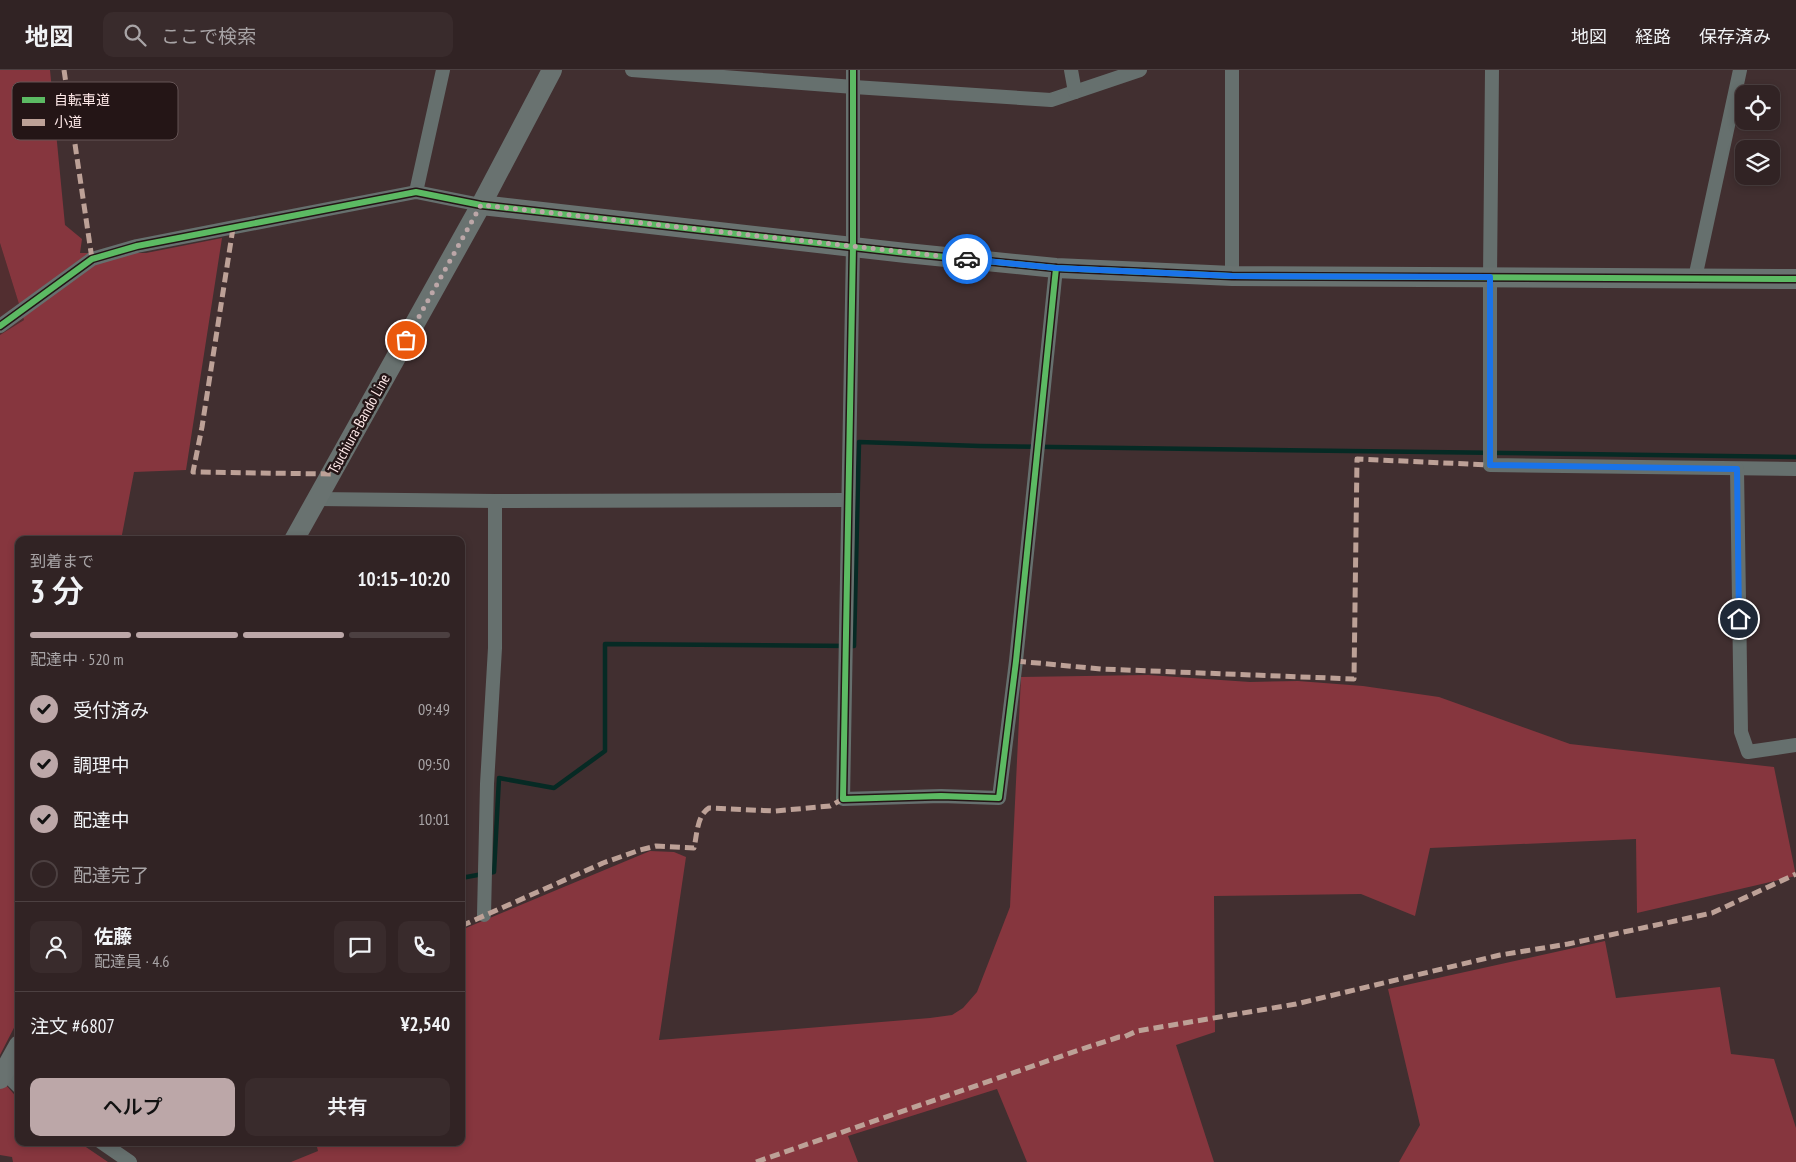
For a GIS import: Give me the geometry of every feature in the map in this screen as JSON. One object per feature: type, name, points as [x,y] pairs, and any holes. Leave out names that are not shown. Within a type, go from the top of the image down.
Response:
[{"type":"street","points":[[416,192],[443,70]]},
{"type":"street","name":"Tsuchiura-Bando Line","points":[[296,536],[481,205],[552,70]]},
{"type":"street","points":[[632,70],[1051,100],[1140,70]]},
{"type":"street","points":[[853,70],[853,246],[843,799],[941,796],[999,798],[1016,661],[1056,268]]},
{"type":"street","points":[[1071,70],[1076,92]]},
{"type":"street","points":[[1232,70],[1232,276]]},
{"type":"street","points":[[1492,70],[1490,465],[1796,469]]},
{"type":"street","points":[[1695,278],[1740,70]]},
{"type":"street","points":[[0,326],[92,259],[137,246],[416,192],[481,205],[1056,268],[1232,276],[1796,280]]},
{"type":"street","points":[[1737,469],[1741,732],[1748,752],[1796,745]]},
{"type":"street","points":[[317,499],[494,501],[848,500]]},
{"type":"street","points":[[484,915],[487,784],[495,648],[494,501]]},
{"type":"street","points":[[15,1052],[2,1076],[15,1084]]},
{"type":"street","points":[[107,1146],[130,1162]]},
{"type":"shaded area","points":[[0,70],[50,70],[51,82],[12,82],[12,140],[57,140],[65,225],[82,239],[80,253],[146,253],[222,238],[186,470],[134,472],[122,536],[15,536],[15,1026],[0,1055],[0,335],[24,320],[0,243]]},
{"type":"shaded area","points":[[0,243],[24,320],[0,335]]},
{"type":"shaded area","points":[[1148,675],[1250,682],[1298,681],[1363,686],[1439,697],[1570,744],[1774,767],[1796,876],[1637,913],[1636,839],[1430,848],[1415,916],[1361,894],[1214,896],[1215,1032],[1176,1045],[1214,1162],[1027,1162],[997,1089],[848,1136],[858,1162],[291,1162],[318,1151],[317,1146],[465,1146],[465,928],[650,851],[674,852],[686,857],[659,1040],[930,1018],[952,1015],[963,1008],[977,992],[1010,907],[1021,677]]},
{"type":"shaded area","points":[[1605,941],[1616,998],[1720,987],[1731,1054],[1774,1059],[1796,1128],[1796,1162],[1399,1162],[1420,1125],[1388,989]]},
{"type":"shaded area","points":[[0,1078],[15,1095],[15,1146],[84,1146],[108,1162],[13,1162],[12,1157],[0,1155]]},
{"type":"waterway","points":[[465,877],[494,872],[499,778],[554,788],[605,751],[605,644],[854,646],[859,442],[980,446],[1796,457]]},
{"type":"marked path","points":[[64,70],[66,82]]},
{"type":"marked path","points":[[74,140],[92,259]]},
{"type":"marked path","points":[[233,228],[202,427],[193,472],[331,474]]},
{"type":"marked path","points":[[1016,661],[1101,669],[1354,679],[1357,459],[1490,465]]},
{"type":"marked path","points":[[465,924],[603,863],[640,850],[656,846],[694,848],[700,820],[709,808],[775,811],[830,806],[843,799]]},
{"type":"marked path","points":[[756,1162],[1137,1031],[1296,1004],[1500,955],[1568,944],[1712,913],[1796,874]]},
{"type":"cycle path","points":[[853,70],[853,246],[843,799],[941,796],[999,798],[1016,661],[1056,268]]},
{"type":"cycle path","points":[[0,326],[92,259],[137,246],[416,192],[481,205],[1056,268],[1232,276],[1796,279]]},
{"type":"way so far","points":[[406,340],[481,205],[967,259]]},
{"type":"route","points":[[967,259],[1056,268],[1232,276],[1490,277],[1490,465],[1737,469],[1739,619]]}]
